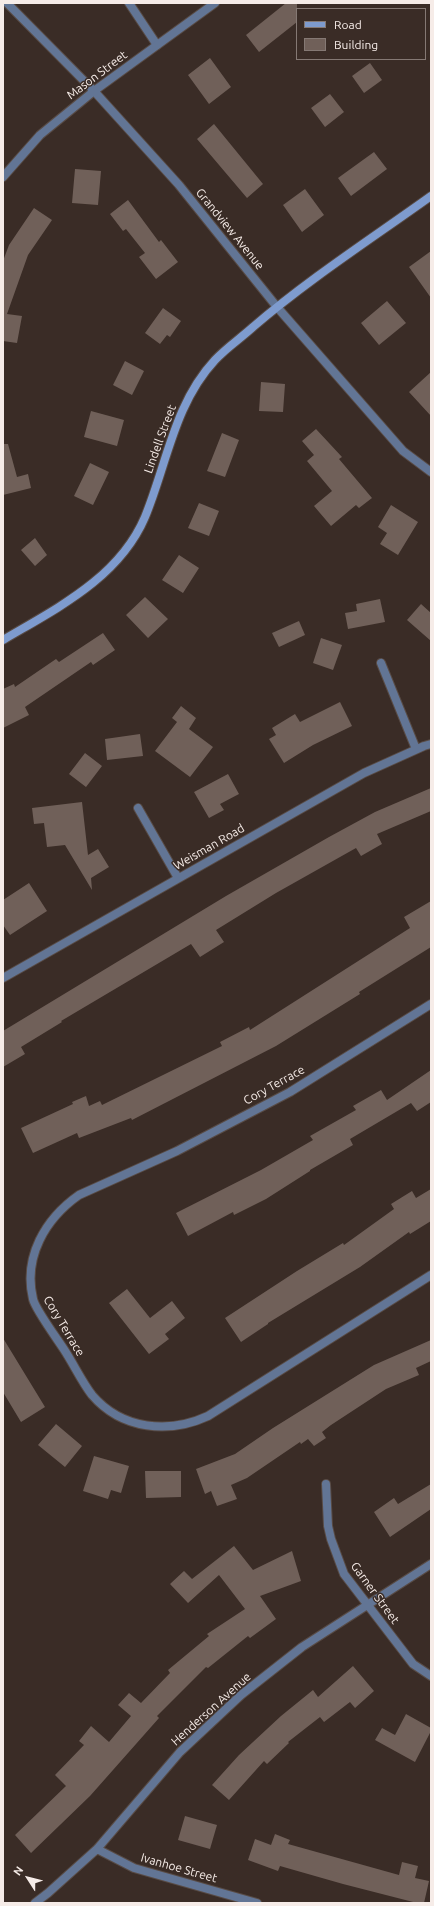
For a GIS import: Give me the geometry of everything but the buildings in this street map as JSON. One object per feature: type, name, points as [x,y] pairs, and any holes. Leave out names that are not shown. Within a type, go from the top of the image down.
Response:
[{"type":"street","name":"Grandview Avenue","points":[[7,3],[94,91],[179,185],[277,307],[403,451],[431,472]]},
{"type":"street","points":[[129,3],[157,45]]},
{"type":"street","name":"Mason Street","points":[[3,177],[40,136],[94,91],[215,3]]},
{"type":"street","name":"Lindell Street","points":[[3,640],[78,595],[109,569],[131,542],[145,517],[177,422],[192,391],[215,360],[277,307],[431,196]]},
{"type":"street","points":[[381,663],[416,749]]},
{"type":"street","name":"Weisman Road","points":[[3,978],[364,772],[431,744]]},
{"type":"street","points":[[138,808],[178,878]]},
{"type":"street","name":"Cory Terrace","points":[[431,1004],[290,1092],[177,1151],[79,1196],[61,1209],[46,1228],[34,1254],[31,1273],[33,1300],[91,1394],[110,1411],[123,1419],[147,1426],[164,1428],[180,1426],[208,1416],[431,1275]]},
{"type":"street","name":"Garner Street","points":[[326,1484],[328,1526],[333,1546],[344,1574],[366,1605],[413,1664],[431,1676]]},
{"type":"street","name":"Henderson Avenue","points":[[35,1903],[97,1848],[180,1752],[241,1695],[302,1647],[431,1564]]},
{"type":"street","name":"Ivanhoe Street","points":[[97,1848],[134,1868],[230,1899],[258,1903]]}]
